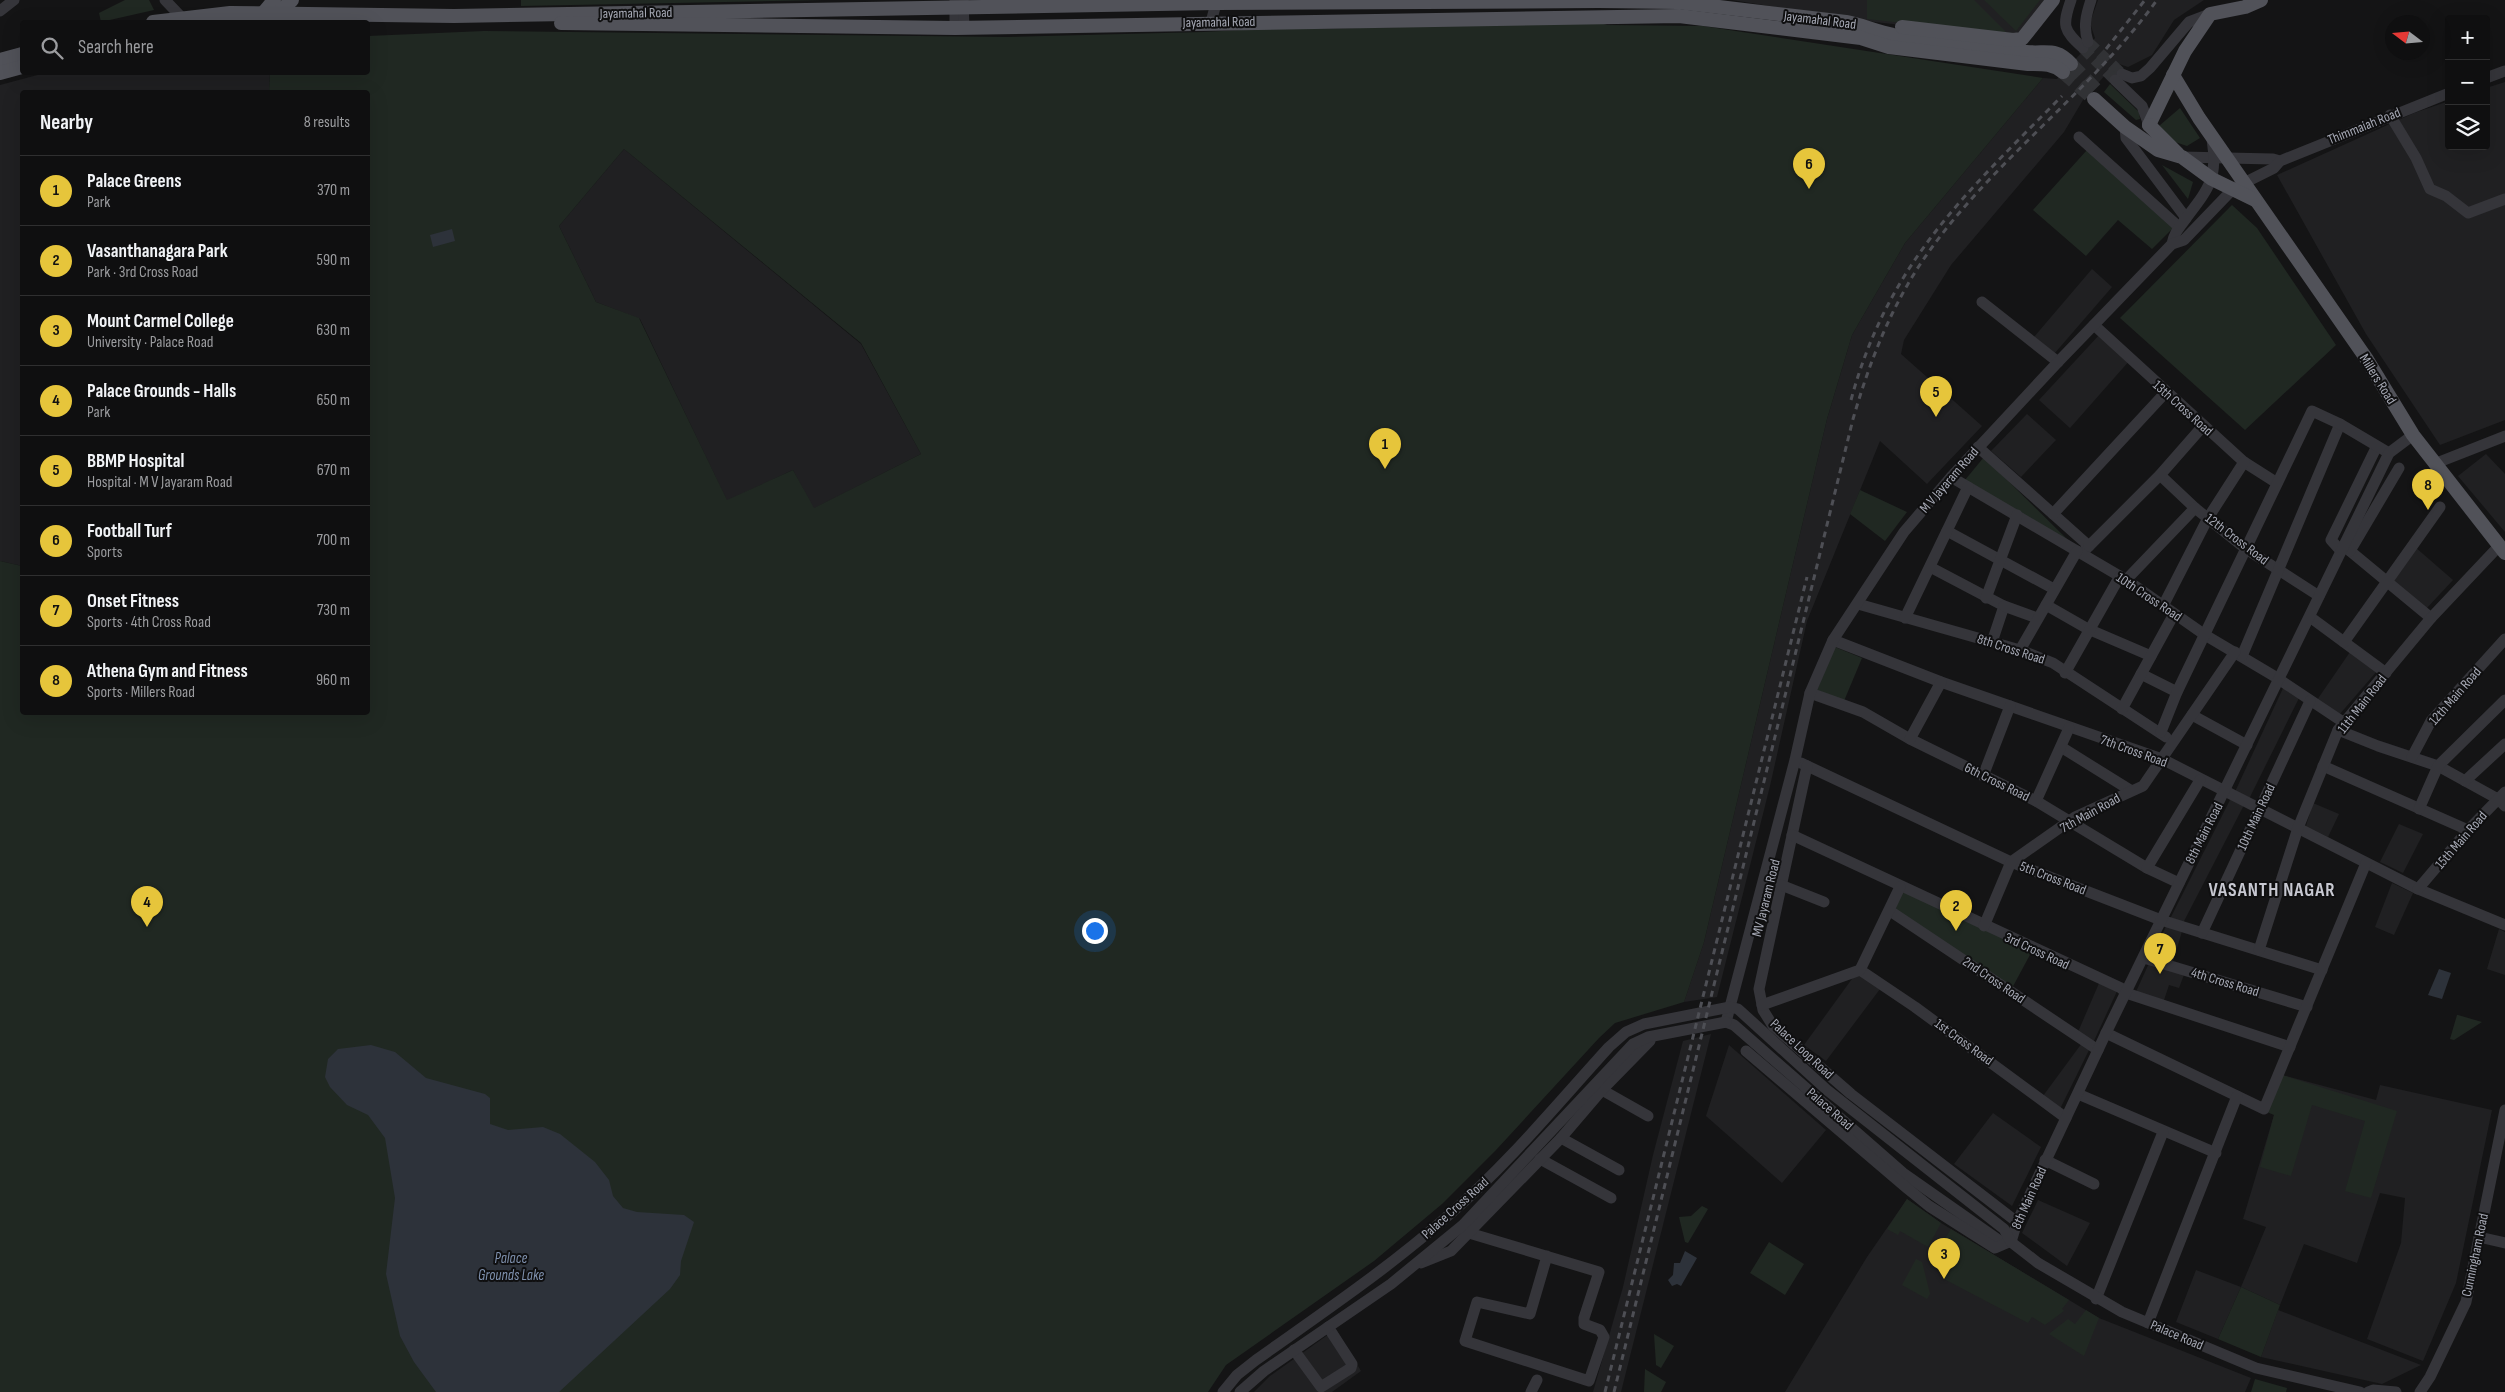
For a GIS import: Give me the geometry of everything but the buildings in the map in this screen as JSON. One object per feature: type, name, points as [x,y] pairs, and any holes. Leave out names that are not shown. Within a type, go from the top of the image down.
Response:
[{"type":"main road","points":[[276,12],[292,0]]},
{"type":"main road","points":[[1864,25],[1894,26],[2013,40],[2022,39],[2054,0]]},
{"type":"main road","points":[[2182,157],[2149,125],[2185,51],[2210,14],[2244,7],[2261,0]]},
{"type":"main road","name":"Jayamahal Road","points":[[185,20],[210,14],[260,18],[276,12],[454,16],[959,4],[1216,1],[1677,2],[1864,25],[1892,35],[2029,52],[2050,51],[2065,57],[2067,68],[2047,63],[2028,64],[1889,48],[1861,38],[1679,16],[1211,22],[959,28],[370,23]]},
{"type":"main road","points":[[0,60],[20,55]]},
{"type":"main road","points":[[0,73],[20,68]]},
{"type":"main road","points":[[2173,75],[2212,136],[2221,157],[2239,185]]},
{"type":"main road","name":"Millers Road","points":[[2149,125],[2132,121],[2097,97],[2125,127],[2160,151],[2182,157],[2212,179],[2239,185],[2258,202],[2366,358],[2413,435],[2502,549]]},
{"type":"street","points":[[0,11],[14,0]]},
{"type":"street","points":[[164,0],[185,20]]},
{"type":"street","points":[[164,0],[170,20]]},
{"type":"street","points":[[2071,0],[2064,18],[2065,30],[2086,45],[2084,31],[2086,14],[2091,0]]},
{"type":"street","points":[[1211,22],[1216,1]]},
{"type":"street","points":[[959,4],[959,28]]},
{"type":"street","points":[[2149,125],[2142,106],[2118,77],[2132,78],[2140,76],[2150,68],[2189,22],[2210,14]]},
{"type":"street","points":[[2490,77],[2505,71]]},
{"type":"street","name":"Thimmaiah Road","points":[[2239,185],[2274,168],[2280,161],[2390,115],[2445,94]]},
{"type":"street","points":[[2390,115],[2416,158],[2430,189],[2446,196],[2468,213],[2505,199]]},
{"type":"street","points":[[2125,127],[2126,138],[2183,222]]},
{"type":"street","points":[[2079,137],[2183,222]]},
{"type":"street","name":"Thimmaiah Road","points":[[2182,157],[2273,159],[2280,161]]},
{"type":"street","name":"M V Jayaram Road","points":[[2172,244],[2174,233],[2212,179],[2221,157]]},
{"type":"street","name":"M V Jayaram Road","points":[[1794,765],[1810,692],[1833,640],[1904,532],[1978,447],[2058,362],[2172,244],[2184,240],[2239,185]]},
{"type":"street","points":[[1982,302],[2058,362]]},
{"type":"street","name":"13th Cross Road","points":[[2094,326],[2244,462],[2277,483]]},
{"type":"street","points":[[2053,514],[2166,392]]},
{"type":"street","points":[[2161,732],[2177,692],[2312,412],[2340,424],[2389,453]]},
{"type":"street","name":"7th Main Road","points":[[2011,862],[2070,821],[2130,790],[2142,786],[2238,654],[2340,424]]},
{"type":"street","points":[[2020,650],[2036,618],[2082,550],[2160,475],[2203,426]]},
{"type":"street","name":"8th Main Road","points":[[2011,1242],[2016,1222],[2045,1160],[2279,679],[2345,549],[2389,453],[2413,435]]},
{"type":"street","points":[[2434,464],[2505,436]]},
{"type":"street","points":[[1978,447],[2053,514],[2082,550]]},
{"type":"street","points":[[2375,450],[2331,540],[2388,582],[2431,618]]},
{"type":"street","points":[[2163,606],[2208,518],[2244,462]]},
{"type":"street","points":[[2345,549],[2399,468]]},
{"type":"street","name":"12th Cross Road","points":[[2160,475],[2195,508],[2246,549],[2320,596]]},
{"type":"street","name":"10th Cross Road","points":[[1951,477],[2082,550],[2205,635],[2279,679],[2341,726],[2378,746],[2438,766],[2503,799]]},
{"type":"street","points":[[1905,618],[1968,487]]},
{"type":"street","points":[[2344,642],[2440,507]]},
{"type":"street","points":[[2065,673],[2088,629],[2123,578],[2195,508]]},
{"type":"street","points":[[1986,598],[2017,515]]},
{"type":"street","points":[[1947,531],[2054,589]]},
{"type":"street","name":"11th Main Road","points":[[2258,950],[2298,828],[2341,726],[2431,618],[2502,549]]},
{"type":"street","points":[[1930,567],[1986,598],[2036,618]]},
{"type":"street","name":"8th Cross Road","points":[[1858,604],[2020,650],[2052,663],[2161,732],[2173,743]]},
{"type":"street","points":[[2046,605],[2088,629],[2151,656]]},
{"type":"street","points":[[1992,642],[2004,606]]},
{"type":"street","points":[[2122,709],[2174,614]]},
{"type":"street","points":[[2310,617],[2386,673]]},
{"type":"street","name":"12th Main Road","points":[[2412,757],[2431,721],[2505,639]]},
{"type":"street","name":"7th Cross Road","points":[[1833,640],[1941,682],[2162,759],[2200,780],[2260,808],[2418,889],[2505,924]]},
{"type":"street","points":[[2142,674],[2177,692]]},
{"type":"street","points":[[1910,739],[1941,682]]},
{"type":"street","name":"6th Cross Road","points":[[1810,692],[1863,712],[1910,739],[2036,801],[2147,868],[2179,883]]},
{"type":"street","points":[[2419,809],[2438,766],[2505,700]]},
{"type":"street","name":"10th Main Road","points":[[2202,933],[2310,702]]},
{"type":"street","points":[[1983,776],[2010,706]]},
{"type":"street","points":[[2192,715],[2248,745]]},
{"type":"street","points":[[2036,801],[2069,728]]},
{"type":"street","points":[[2465,781],[2505,744]]},
{"type":"street","points":[[2061,747],[2130,790]]},
{"type":"street","name":"5th Cross Road","points":[[1794,765],[1807,766],[2011,862],[2161,920],[2322,970]]},
{"type":"street","name":"MV Jayaram Road","points":[[1730,1024],[1794,765]]},
{"type":"street","name":"Palace Loop Road","points":[[1807,766],[1759,989],[1763,1010],[1773,1026],[1851,1094],[2016,1222]]},
{"type":"street","points":[[2323,766],[2468,830]]},
{"type":"street","points":[[2147,868],[2200,780]]},
{"type":"street","name":"15th Main Road","points":[[2418,889],[2468,830],[2503,799]]},
{"type":"street","name":"3rd Cross Road","points":[[1792,836],[2121,988],[2126,993],[2290,1047]]},
{"type":"street","points":[[1984,926],[2011,862]]},
{"type":"street","points":[[2106,1033],[2264,1110],[2366,862]]},
{"type":"street","points":[[1781,885],[1824,902]]},
{"type":"street","points":[[1762,1005],[1860,970],[1890,911],[1900,886]]},
{"type":"street","name":"2nd Cross Road","points":[[1890,911],[2098,1050]]},
{"type":"street","name":"4th Cross Road","points":[[2144,958],[2307,1007]]},
{"type":"street","name":"1st Cross Road","points":[[1860,970],[1915,1007],[2066,1118]]},
{"type":"street","name":"Palace Cross Road","points":[[1223,1392],[1237,1375],[1256,1360],[1382,1272],[1451,1213],[1506,1160],[1626,1032],[1644,1024],[1734,1008]]},
{"type":"street","name":"Palace Road","points":[[1734,1008],[1827,1090],[2004,1229],[2011,1242],[2038,1263],[2096,1298],[2148,1323],[2256,1368],[2360,1392]]},
{"type":"street","points":[[1675,1018],[1679,1032]]},
{"type":"street","name":"Palace Cross Road","points":[[1240,1392],[1264,1371],[1391,1284],[1463,1224],[1619,1056],[1640,1041],[1679,1032],[1730,1024]]},
{"type":"street","name":"Palace Road","points":[[1730,1024],[1903,1173],[2000,1241],[2011,1242]]},
{"type":"street","points":[[1412,1266],[1450,1251],[1561,1138],[1602,1090],[1650,1042]]},
{"type":"street","points":[[1746,1050],[1864,1154],[1929,1206],[1995,1248],[2011,1242]]},
{"type":"street","points":[[1602,1090],[1648,1116]]},
{"type":"street","points":[[2078,1094],[2163,1132],[2216,1153]]},
{"type":"street","points":[[2148,1323],[2237,1096]]},
{"type":"street","name":"Cunningham Road","points":[[2420,1392],[2430,1377],[2466,1302],[2505,1110]]},
{"type":"street","points":[[2096,1298],[2163,1132]]},
{"type":"street","points":[[1561,1138],[1619,1170]]},
{"type":"street","points":[[1540,1159],[1611,1198]]},
{"type":"street","points":[[2045,1160],[2094,1184]]},
{"type":"street","points":[[1469,1233],[1547,1256],[1599,1272],[1583,1321],[1584,1324],[1603,1334],[1589,1381],[1464,1341],[1477,1302],[1530,1314],[1547,1256]]},
{"type":"street","points":[[2479,1237],[2505,1243]]},
{"type":"street","points":[[1382,1272],[1391,1284]]},
{"type":"street","points":[[1294,1350],[1321,1387],[1351,1368],[1352,1364],[1328,1327]]},
{"type":"street","points":[[1531,1392],[1537,1380]]},
{"type":"street","points":[[2368,1392],[2373,1390],[2396,1392]]},
{"type":"shaded area","points":[[125,0],[149,0],[154,10],[110,20],[101,20],[99,13]]},
{"type":"shaded area","points":[[521,0],[825,0],[521,6]]},
{"type":"shaded area","points":[[1732,0],[2045,0],[2023,30],[2009,37],[1848,19]]},
{"type":"shaded area","points":[[1867,0],[1974,0],[2009,35],[1867,19]]},
{"type":"shaded area","points":[[1984,0],[2040,0],[2016,31]]},
{"type":"shaded area","points":[[2098,0],[2204,0],[2174,20],[2152,55],[2128,67],[2116,63],[2083,100],[2064,132],[1951,265],[1904,340],[1901,354],[1982,426],[1927,484],[1880,441],[1807,621],[1770,786],[1717,997],[1684,1002],[1704,942],[1827,419],[1852,335],[1905,243],[2043,78],[2057,79],[2095,38],[2090,23]]},
{"type":"shaded area","points":[[1598,22],[1607,25],[1703,26],[2043,78],[1905,243],[1852,335],[1827,419],[1704,942],[1684,1002],[1615,1023],[1496,1150],[1442,1204],[1374,1261],[1226,1365],[1208,1392],[0,1392],[0,561],[20,566],[20,715],[370,715],[370,90],[269,90],[270,75],[370,75],[370,36],[484,31],[1007,37],[1203,32],[1302,27],[1321,29]],"holes":[[[624,149],[861,343],[921,454],[814,508],[793,470],[727,500],[639,318],[596,302],[559,226]]]},
{"type":"shaded area","points":[[38,75],[270,75],[269,90],[20,90],[20,566],[0,561],[0,85]]},
{"type":"shaded area","points":[[2505,82],[2505,420],[2440,445],[2366,334],[2277,175],[2414,113],[2445,102],[2445,150],[2490,150],[2490,87]]},
{"type":"shaded area","points":[[2110,84],[2139,112],[2140,119],[2136,120],[2104,92]]},
{"type":"shaded area","points":[[2180,108],[2200,138],[2187,146],[2166,139],[2159,126]]},
{"type":"shaded area","points":[[624,149],[861,344],[921,454],[813,509],[793,470],[727,501],[640,319],[596,302],[559,226]]},
{"type":"shaded area","points":[[2087,150],[2175,226],[2152,249],[2118,220],[2086,256],[2033,210]]},
{"type":"shaded area","points":[[2162,165],[2193,182],[2188,199]]},
{"type":"shaded area","points":[[2232,205],[2257,228],[2336,345],[2245,430],[2120,318]]},
{"type":"shaded area","points":[[2092,269],[2112,287],[2054,354],[2034,337]]},
{"type":"shaded area","points":[[2101,333],[2130,360],[2070,428],[2039,400]]},
{"type":"shaded area","points":[[2027,414],[2056,440],[2021,477],[1991,451]]},
{"type":"shaded area","points":[[2486,454],[2505,474],[2505,532],[2458,476]]},
{"type":"shaded area","points":[[1984,457],[2070,542],[1965,480]]},
{"type":"shaded area","points":[[1860,490],[1907,512],[1885,541],[1850,514]]},
{"type":"shaded area","points":[[2415,547],[2453,580],[2425,610],[2391,581]]},
{"type":"shaded area","points":[[1835,647],[1862,658],[1844,701],[1817,690]]},
{"type":"shaded area","points":[[2350,652],[2377,671],[2339,715],[2317,700]]},
{"type":"shaded area","points":[[2284,686],[2300,696],[2248,801],[2234,794]]},
{"type":"shaded area","points":[[2231,798],[2244,805],[2182,925],[2169,921]]},
{"type":"shaded area","points":[[2313,803],[2339,814],[2328,837],[2306,826]]},
{"type":"shaded area","points":[[2399,824],[2423,834],[2403,873],[2380,862]]},
{"type":"shaded area","points":[[2392,883],[2413,893],[2394,935],[2375,927]]},
{"type":"shaded area","points":[[1901,889],[2032,951],[2011,990],[1892,911]]},
{"type":"shaded area","points":[[2167,924],[2183,928],[2172,965],[2151,959]]},
{"type":"shaded area","points":[[2499,929],[2505,932],[2505,975],[2487,969]]},
{"type":"shaded area","points":[[2150,961],[2185,972],[2179,988],[2169,985],[2163,1003],[2135,994]]},
{"type":"shaded area","points":[[1857,972],[1880,989],[1826,1061],[1804,1045]]},
{"type":"shaded area","points":[[2100,981],[2118,989],[2093,1043],[2078,1032]]},
{"type":"shaded area","points":[[2457,1015],[2482,1022],[2454,1040],[2450,1039]]},
{"type":"shaded area","points":[[1711,1034],[1621,1392],[1593,1392],[1623,1287],[1653,1155],[1683,1041]]},
{"type":"shaded area","points":[[2082,1043],[2090,1048],[2060,1109],[2043,1096]]},
{"type":"shaded area","points":[[1729,1045],[1826,1130],[1782,1183],[1706,1116]]},
{"type":"shaded area","points":[[2282,1075],[2376,1100],[2380,1085],[2492,1110],[2456,1283],[2423,1361],[2367,1339],[2401,1243],[2405,1198],[2380,1193],[2357,1263],[2304,1244],[2280,1305],[2241,1287],[2266,1227],[2243,1219],[2274,1115]]},
{"type":"shaded area","points":[[2282,1075],[2397,1111],[2371,1198],[2345,1191],[2365,1121],[2312,1105],[2291,1176],[2260,1167],[2274,1115],[2267,1112]]},
{"type":"shaded area","points":[[1993,1113],[2041,1147],[2012,1206],[1954,1164]]},
{"type":"shaded area","points":[[1907,1199],[1941,1223],[2099,1318],[2251,1378],[2245,1392],[1785,1392],[1867,1257]]},
{"type":"shaded area","points":[[1907,1199],[1941,1223],[1928,1247],[1900,1231],[1898,1235],[1887,1229]]},
{"type":"shaded area","points":[[2038,1200],[2090,1223],[2067,1266],[2022,1233]]},
{"type":"shaded area","points":[[1702,1206],[1708,1209],[1688,1243],[1685,1242],[1679,1217],[1691,1216]]},
{"type":"shaded area","points":[[1951,1229],[2069,1300],[2062,1309],[2064,1311],[2045,1325],[2032,1317],[2028,1323],[1942,1278],[1939,1248]]},
{"type":"shaded area","points":[[1769,1242],[1804,1264],[1785,1295],[1750,1273]]},
{"type":"shaded area","points":[[1916,1259],[1922,1262],[1930,1294],[1927,1299],[1902,1285]]},
{"type":"shaded area","points":[[2196,1270],[2241,1287],[2218,1339],[2176,1322]]},
{"type":"shaded area","points":[[2241,1287],[2280,1305],[2261,1357],[2218,1339]]},
{"type":"shaded area","points":[[2086,1310],[2099,1318],[2084,1356],[2049,1334],[2068,1319],[2075,1324]]},
{"type":"shaded area","points":[[2278,1310],[2421,1365],[2382,1384],[2261,1357]]},
{"type":"shaded area","points":[[1336,1329],[1361,1371],[1332,1392],[1254,1392],[1270,1376]]},
{"type":"shaded area","points":[[1654,1334],[1674,1346],[1661,1368],[1656,1365]]},
{"type":"shaded area","points":[[1645,1369],[1666,1382],[1661,1392],[1644,1392]]},
{"type":"shaded area","points":[[2255,1379],[2287,1388],[2286,1392],[2251,1392]]},
{"type":"water","points":[[452,229],[455,241],[433,247],[430,235]]},
{"type":"water","points":[[2439,969],[2451,973],[2442,999],[2428,995]]},
{"type":"water","name":"Palace Grounds Lake","points":[[371,1045],[395,1052],[426,1078],[485,1094],[490,1098],[490,1124],[508,1130],[543,1127],[560,1134],[595,1162],[609,1180],[613,1196],[623,1208],[637,1212],[684,1215],[694,1222],[681,1261],[680,1275],[670,1289],[559,1392],[436,1392],[414,1362],[400,1336],[386,1274],[395,1198],[385,1138],[368,1115],[347,1105],[330,1087],[325,1077],[328,1059],[338,1049]]},
{"type":"water","points":[[1685,1251],[1697,1258],[1681,1286],[1677,1284],[1672,1286],[1668,1280],[1673,1275],[1674,1263],[1680,1263]]},
{"type":"tunnel","points":[[2088,42],[2122,74]]},
{"type":"tunnel","points":[[2083,48],[2115,80]]},
{"type":"tunnel","points":[[2071,64],[2100,94]]},
{"type":"tunnel","points":[[2063,72],[2094,99]]},
{"type":"railway","points":[[2106,49],[2145,0]]},
{"type":"railway","points":[[1614,1392],[1853,419],[1880,340],[1908,284],[1945,230],[2005,163],[2100,68],[2157,0]]},
{"type":"railway","points":[[1851,400],[1867,352],[1886,308],[1909,269],[1934,233],[1963,199],[2062,96]]},
{"type":"railway","points":[[1605,1392],[1807,577]]},
{"type":"place","name":"Football Turf","points":[[1809,189]]},
{"type":"place","name":"BBMP Hospital","points":[[1936,417]]},
{"type":"place","name":"Palace Greens","points":[[1385,469]]},
{"type":"place","name":"Athena Gym and Fitness","points":[[2428,510]]},
{"type":"place","name":"Palace Grounds - Halls","points":[[147,927]]},
{"type":"place","name":"Vasanthanagara Park","points":[[1956,931]]},
{"type":"place","name":"Onset Fitness","points":[[2160,974]]},
{"type":"place","name":"Mount Carmel College","points":[[1944,1279]]},
{"type":"district","name":"VASANTH NAGAR","points":[[2272,890]]}]
